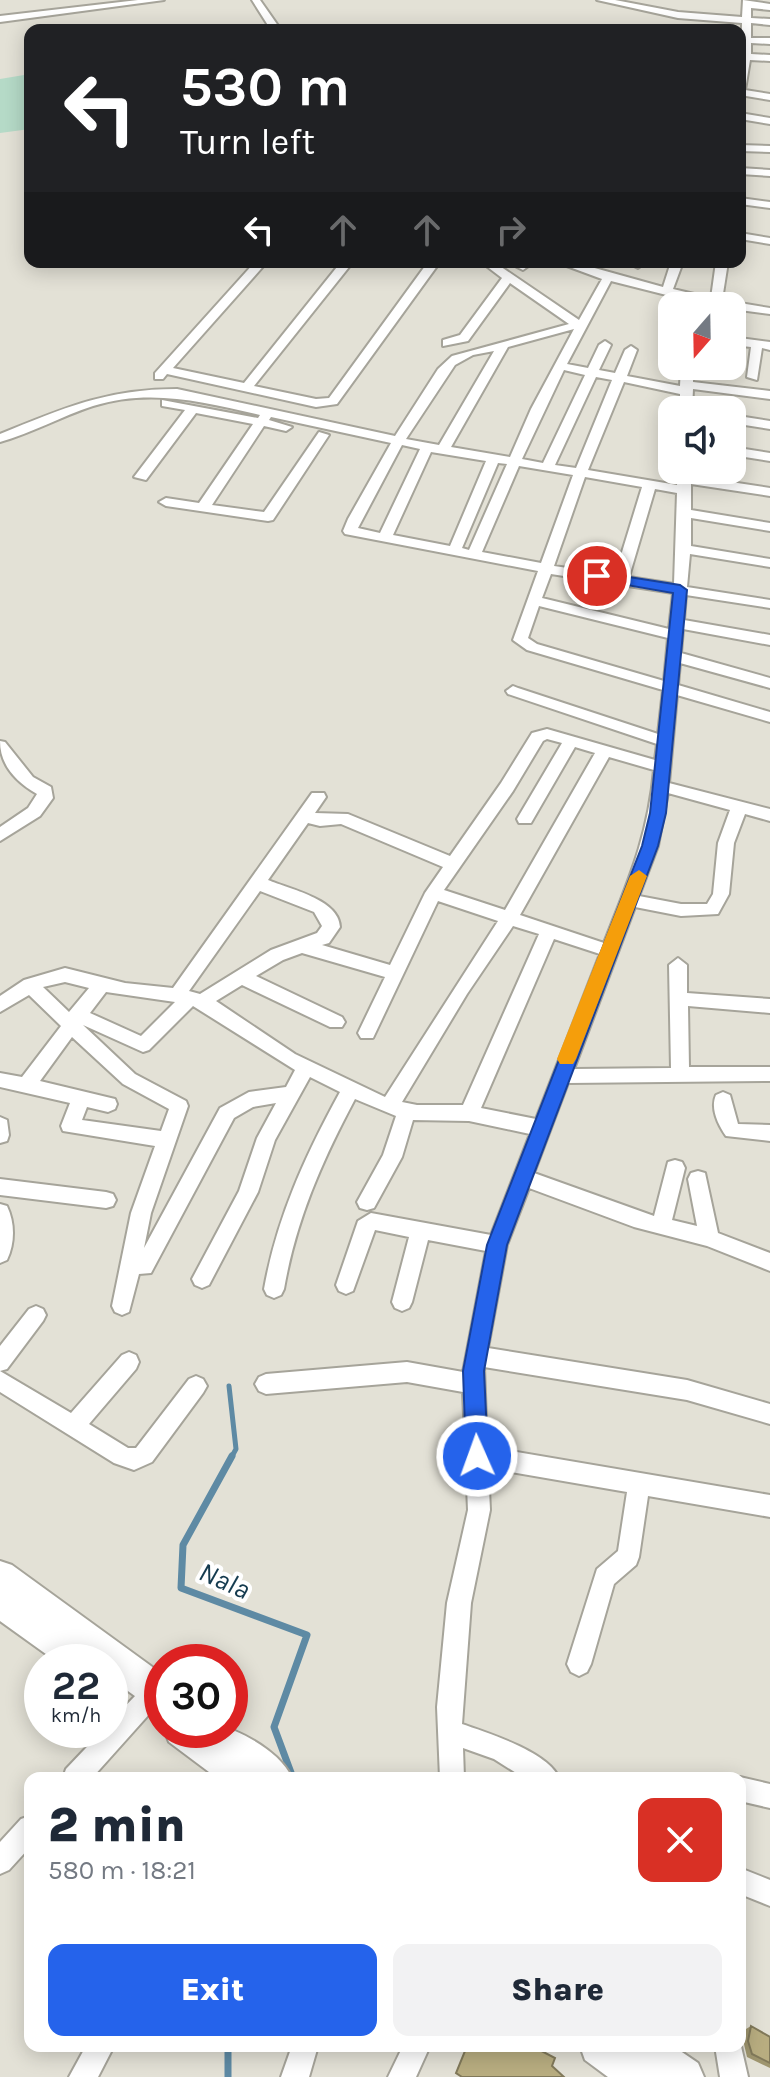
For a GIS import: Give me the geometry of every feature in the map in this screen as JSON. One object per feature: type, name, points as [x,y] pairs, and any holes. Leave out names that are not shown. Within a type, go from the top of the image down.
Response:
[{"type":"street","points":[[0,19],[160,0]]},
{"type":"street","points":[[256,0],[272,24]]},
{"type":"street","points":[[601,0],[662,13],[770,22]]},
{"type":"street","points":[[745,24],[747,3],[770,7]]},
{"type":"street","points":[[38,14],[45,24]]},
{"type":"street","points":[[264,24],[269,20]]},
{"type":"street","points":[[746,40],[770,41]]},
{"type":"street","points":[[746,59],[770,58]]},
{"type":"street","points":[[746,93],[770,97]]},
{"type":"street","points":[[746,117],[770,121]]},
{"type":"street","points":[[746,148],[770,149]]},
{"type":"street","points":[[746,171],[770,173]]},
{"type":"street","points":[[746,202],[770,205]]},
{"type":"street","points":[[746,237],[770,241]]},
{"type":"street","points":[[141,393],[166,370],[256,268]]},
{"type":"street","points":[[247,387],[342,268]]},
{"type":"street","points":[[166,370],[316,403],[333,401],[430,268]]},
{"type":"street","points":[[496,268],[580,324]]},
{"type":"street","points":[[580,268],[671,292]]},
{"type":"street","points":[[667,291],[675,268]]},
{"type":"street","points":[[718,292],[721,268]]},
{"type":"street","points":[[447,343],[464,338],[509,276]]},
{"type":"street","points":[[474,555],[514,461],[580,324],[608,277]]},
{"type":"street","points":[[746,308],[770,311]]},
{"type":"street","points":[[580,324],[453,359],[349,528],[354,533],[548,569],[770,604]]},
{"type":"street","points":[[443,450],[503,345]]},
{"type":"street","points":[[548,466],[605,345]]},
{"type":"street","points":[[753,377],[763,345]]},
{"type":"street","points":[[631,350],[581,471],[548,569],[519,636],[524,644],[770,717]]},
{"type":"street","points":[[560,366],[686,388],[770,395]]},
{"type":"street","points":[[686,380],[686,396]]},
{"type":"street","points":[[0,438],[92,402],[141,393],[207,397],[323,435],[351,441]]},
{"type":"street","points":[[160,401],[265,416],[443,450],[658,482]]},
{"type":"street","points":[[141,477],[193,408]]},
{"type":"street","points":[[204,506],[265,416]]},
{"type":"street","points":[[746,421],[770,425]]},
{"type":"street","points":[[166,502],[268,517],[323,435]]},
{"type":"street","points":[[384,539],[427,447]]},
{"type":"street","points":[[746,453],[770,457]]},
{"type":"street","points":[[454,552],[494,458]]},
{"type":"street","points":[[621,580],[650,483]]},
{"type":"street","points":[[452,1772],[449,1707],[459,1603],[479,1510],[474,1384],[476,1356],[497,1245],[650,846],[662,777],[684,549],[684,484]]},
{"type":"street","points":[[717,484],[770,492]]},
{"type":"street","points":[[685,513],[770,527]]},
{"type":"street","points":[[684,549],[770,563]]},
{"type":"street","points":[[535,601],[676,629],[770,640]]},
{"type":"street","points":[[673,656],[770,683]]},
{"type":"street","points":[[513,691],[664,741]]},
{"type":"street","points":[[367,1033],[433,893],[507,787],[537,737],[547,734],[604,751],[739,807],[770,815]]},
{"type":"street","points":[[525,819],[571,741]]},
{"type":"street","points":[[0,746],[10,756],[19,773],[45,791],[45,798],[34,812],[0,835]]},
{"type":"street","points":[[367,1202],[392,1157],[398,1109],[461,989],[509,919],[604,751]]},
{"type":"street","points":[[73,1020],[143,1045],[189,998],[258,883],[318,797]]},
{"type":"street","points":[[630,900],[681,910],[712,910],[721,894],[726,843],[739,807]]},
{"type":"street","points":[[305,816],[320,820],[342,818],[452,864]]},
{"type":"street","points":[[189,998],[240,976],[277,955],[323,938],[331,927],[331,920],[320,908],[258,883]]},
{"type":"street","points":[[433,893],[610,951]]},
{"type":"street","points":[[469,1113],[549,931]]},
{"type":"street","points":[[302,946],[395,973]]},
{"type":"street","points":[[678,965],[680,1076]]},
{"type":"street","points":[[0,1005],[30,985],[65,975],[101,985],[189,998],[306,1068],[398,1109],[440,1114],[469,1113],[540,1128]]},
{"type":"street","points":[[240,976],[336,1022]]},
{"type":"street","points":[[30,985],[73,1020],[129,1079],[178,1104],[178,1112],[141,1213],[122,1306]]},
{"type":"street","points":[[26,1086],[101,985]]},
{"type":"street","points":[[679,999],[770,1006]]},
{"type":"street","points":[[202,1279],[248,1192],[266,1138],[306,1068]]},
{"type":"street","points":[[560,1076],[770,1074]]},
{"type":"street","points":[[0,1080],[108,1104]]},
{"type":"street","points":[[274,1289],[282,1239],[295,1197],[351,1089]]},
{"type":"street","points":[[144,1267],[227,1113],[249,1100],[292,1093]]},
{"type":"street","points":[[81,1098],[70,1126],[167,1140]]},
{"type":"street","points":[[723,1100],[727,1123],[733,1131],[770,1133]]},
{"type":"street","points":[[0,1125],[0,1135]]},
{"type":"street","points":[[661,1226],[675,1168]]},
{"type":"street","points":[[522,1177],[661,1226],[709,1238],[770,1262]]},
{"type":"street","points":[[698,1179],[709,1238]]},
{"type":"street","points":[[0,1187],[106,1200]]},
{"type":"street","points":[[0,1212],[4,1231],[0,1254]]},
{"type":"street","points":[[346,1285],[368,1223],[381,1221],[497,1245]]},
{"type":"street","points":[[402,1302],[421,1230]]},
{"type":"street","points":[[0,1362],[36,1315]]},
{"type":"street","points":[[476,1356],[687,1390],[770,1414]]},
{"type":"street","points":[[75,1425],[129,1362]]},
{"type":"street","points":[[266,1384],[396,1372],[424,1373],[474,1384]]},
{"type":"street","points":[[0,1381],[122,1456],[139,1459],[196,1386]]},
{"type":"street","points":[[477,1456],[770,1506]]},
{"type":"street","points":[[579,1664],[605,1577],[628,1557],[639,1484]]},
{"type":"street","points":[[0,1577],[144,1695]]},
{"type":"street","points":[[0,1601],[61,1644]]},
{"type":"street","points":[[82,1772],[144,1716]]},
{"type":"street","points":[[450,1732],[500,1749],[537,1772]]},
{"type":"street","points":[[212,1755],[254,1772]]},
{"type":"street","points":[[746,1790],[770,1796]]},
{"type":"street","points":[[0,1861],[24,1835]]},
{"type":"street","points":[[746,1883],[770,1893]]},
{"type":"street","points":[[83,2077],[98,2052]]},
{"type":"street","points":[[295,2077],[303,2052]]},
{"type":"street","points":[[402,2077],[414,2052]]},
{"type":"street","points":[[607,2052],[641,2077]]},
{"type":"street","points":[[649,2052],[684,2077]]},
{"type":"street","points":[[729,2052],[734,2077]]},
{"type":"green space","points":[[24,75],[24,130],[0,133],[0,79]]},
{"type":"building","points":[[751,2026],[770,2037],[770,2063],[752,2054],[748,2041]]},
{"type":"building","points":[[465,2052],[544,2052],[555,2058],[552,2066],[564,2077],[462,2077],[456,2073]]},
{"type":"waterway","name":"Nala","points":[[229,1386],[236,1449],[231,1458]]},
{"type":"waterway","name":"Nala","points":[[232,1456],[183,1545],[181,1588],[307,1635],[274,1727],[291,1772]]},
{"type":"waterway","name":"Nala","points":[[228,2052],[228,2077]]},
{"type":"slow traffic","points":[[567,1059],[639,876]]},
{"type":"route","points":[[477,1456],[473,1371],[497,1245],[650,846],[658,813],[680,590],[597,576]]}]
